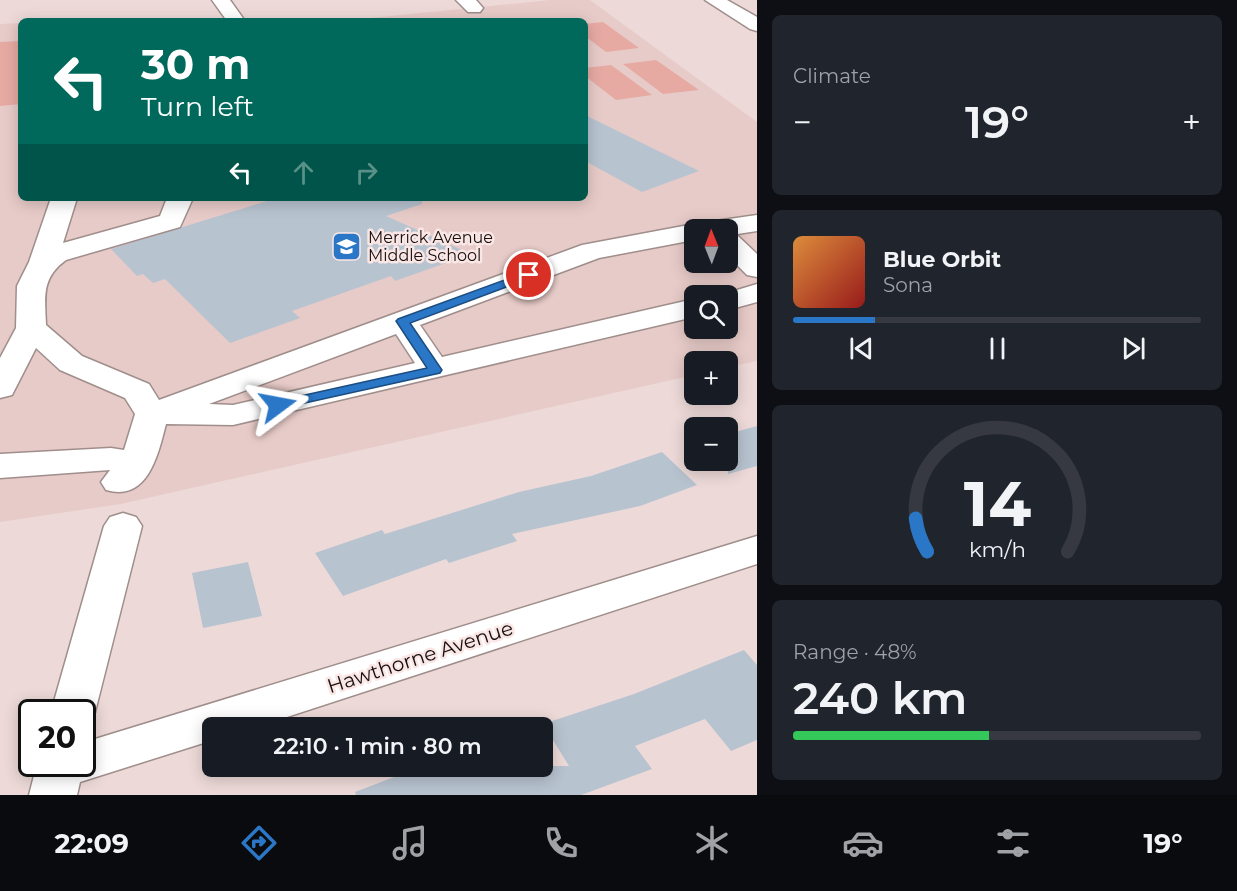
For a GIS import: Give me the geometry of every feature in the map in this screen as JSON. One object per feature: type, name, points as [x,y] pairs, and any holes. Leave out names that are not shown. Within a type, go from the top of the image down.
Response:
[{"type":"street","points":[[221,0],[234,18]]},
{"type":"street","points":[[714,0],[757,25]]},
{"type":"street","points":[[0,388],[31,328],[31,285],[43,262],[63,201]]},
{"type":"street","points":[[43,262],[57,254],[171,221],[179,201]]},
{"type":"street","points":[[738,227],[757,223]]},
{"type":"street","points":[[0,466],[111,459],[128,473],[152,414],[592,251],[684,236]]},
{"type":"street","points":[[738,254],[757,269]]},
{"type":"street","points":[[738,298],[757,293]]},
{"type":"street","points":[[152,414],[233,415],[435,370],[684,310]]},
{"type":"street","points":[[402,321],[435,370]]},
{"type":"street","points":[[31,328],[71,363],[136,391],[152,414]]},
{"type":"street","points":[[76,699],[123,526]]},
{"type":"street","name":"Hawthorne Avenue","points":[[96,762],[757,550]]},
{"type":"shaded area","name":"Merrick Avenue Middle School","points":[[550,0],[590,0],[757,122],[757,361],[738,365],[738,351],[684,351],[684,377],[121,504],[0,522],[0,24],[18,23],[18,201],[588,201],[588,18],[371,18]]},
{"type":"shaded area","points":[[603,22],[639,48],[606,52],[588,38],[588,24]]},
{"type":"shaded area","points":[[18,41],[18,104],[0,106],[0,42]]},
{"type":"shaded area","points":[[656,60],[699,90],[663,94],[623,64]]},
{"type":"shaded area","points":[[611,65],[652,95],[616,100],[588,78],[588,68]]},
{"type":"building","points":[[588,116],[699,171],[642,192],[588,163]]},
{"type":"building","points":[[267,201],[422,201],[422,204],[386,216],[471,254],[395,281],[391,276],[292,311],[300,318],[230,343],[165,279],[153,283],[143,274],[137,276],[111,249]]},
{"type":"building","points":[[757,426],[757,466],[728,474],[728,471],[738,471],[738,431]]},
{"type":"building","points":[[662,452],[697,485],[640,506],[512,534],[517,541],[449,563],[446,559],[343,596],[315,553],[382,530],[385,534],[519,492],[591,476]]},
{"type":"building","points":[[248,562],[262,616],[203,628],[192,573]]},
{"type":"building","points":[[744,650],[757,665],[757,740],[731,751],[705,719],[635,746],[652,769],[581,795],[356,795],[355,792],[394,777],[553,777],[553,766],[569,766],[553,740],[553,721],[634,694]]},
{"type":"place","name":"Merrick Avenue Middle School","points":[[347,246]]},
{"type":"route","points":[[278,405],[435,370],[402,321],[529,275]]}]
